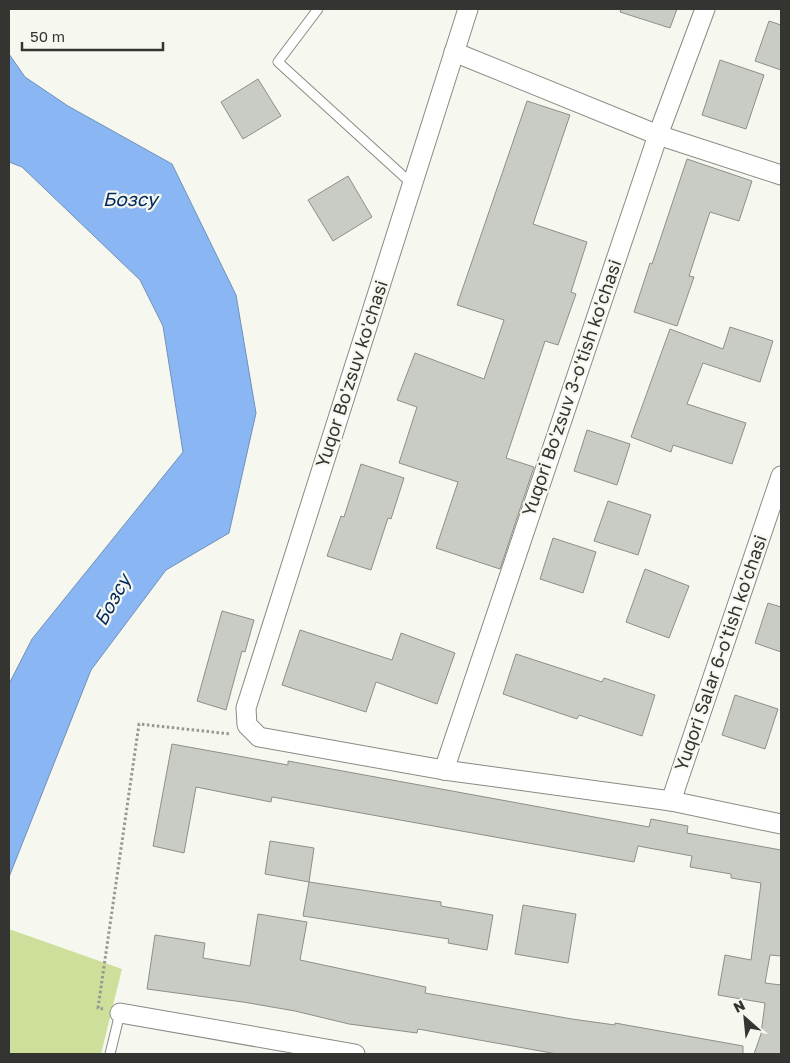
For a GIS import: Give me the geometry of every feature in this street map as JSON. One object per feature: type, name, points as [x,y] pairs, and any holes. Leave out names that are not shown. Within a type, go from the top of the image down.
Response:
[{"type":"street","name":"Yuqor Bo'zsuv ko'chasi","points":[[259,737],[247,725],[246,708],[468,9]]},
{"type":"street","name":"Yuqori Bo'zsuv 3-o'tish ko'chasi","points":[[444,770],[658,135],[705,9]]},
{"type":"street","points":[[454,52],[658,135],[781,174]]},
{"type":"street","name":"Yuqori Salar 6-o'tish ko'chasi","points":[[671,801],[781,476]]},
{"type":"street","points":[[259,737],[444,770],[671,801],[781,824]]},
{"type":"street","points":[[120,1013],[355,1054]]},
{"type":"lane","points":[[318,9],[278,62],[412,184]]},
{"type":"lane","points":[[110,1054],[120,1013]]},
{"type":"path","points":[[120,1013],[98,1008],[139,724],[259,737]]},
{"type":"green space","points":[[9,929],[122,969],[101,1054],[9,1054]]},
{"type":"water","name":"Бозсу","points":[[9,54],[25,77],[68,106],[172,164],[236,295],[256,413],[229,533],[166,570],[91,670],[9,877],[9,684],[32,639],[183,452],[163,326],[140,280],[22,167],[9,162]]},
{"type":"building","points":[[621,9],[677,9],[670,28],[620,12]]},
{"type":"building","points":[[769,21],[781,25],[781,70],[755,61]]},
{"type":"building","points":[[720,60],[764,75],[746,129],[702,115]]},
{"type":"building","points":[[258,79],[281,116],[243,139],[221,102]]},
{"type":"building","points":[[527,101],[570,115],[533,224],[587,242],[571,292],[576,294],[558,345],[545,341],[506,458],[534,467],[500,569],[436,548],[458,482],[399,463],[417,407],[397,400],[415,353],[484,379],[504,320],[457,305]]},
{"type":"building","points":[[687,159],[752,181],[739,221],[710,212],[689,276],[694,277],[677,326],[634,312]]},
{"type":"building","points":[[348,176],[372,217],[333,241],[308,200]]},
{"type":"building","points":[[730,327],[773,341],[760,382],[703,363],[687,404],[746,423],[732,464],[673,445],[671,452],[631,437],[670,329],[723,349]]},
{"type":"building","points":[[587,430],[630,444],[617,485],[574,471]]},
{"type":"building","points":[[361,464],[404,478],[391,519],[388,518],[371,570],[327,556],[341,516],[344,517]]},
{"type":"building","points":[[608,501],[651,515],[638,555],[594,541]]},
{"type":"building","points":[[553,538],[596,552],[583,593],[540,579]]},
{"type":"building","points":[[645,569],[689,586],[669,638],[626,622]]},
{"type":"building","points":[[768,603],[781,607],[781,652],[755,643]]},
{"type":"building","points":[[222,611],[254,620],[245,652],[242,651],[226,710],[197,701]]},
{"type":"building","points":[[300,630],[392,660],[401,633],[455,653],[437,704],[376,682],[366,712],[282,685]]},
{"type":"building","points":[[516,654],[602,682],[604,678],[655,695],[642,736],[579,715],[577,719],[503,694]]},
{"type":"building","points":[[735,695],[778,709],[765,749],[722,735]]},
{"type":"building","points":[[172,744],[288,765],[288,761],[649,827],[651,819],[688,826],[687,833],[781,850],[781,956],[770,955],[765,983],[781,985],[781,1054],[754,1054],[761,1034],[765,1003],[718,995],[725,955],[751,960],[761,883],[731,878],[731,874],[690,867],[692,856],[638,846],[634,862],[272,797],[271,802],[196,787],[184,853],[153,846]]},
{"type":"building","points":[[270,841],[314,848],[309,882],[265,874]]},
{"type":"building","points":[[309,882],[441,902],[441,906],[493,915],[487,950],[448,943],[449,939],[303,916]]},
{"type":"building","points":[[523,905],[576,914],[568,963],[515,954]]},
{"type":"building","points":[[258,914],[307,922],[300,960],[426,987],[425,993],[572,1019],[615,1025],[615,1023],[743,1046],[743,1054],[557,1054],[418,1029],[417,1033],[349,1024],[295,1011],[147,989],[155,935],[205,943],[203,958],[250,966]]}]
